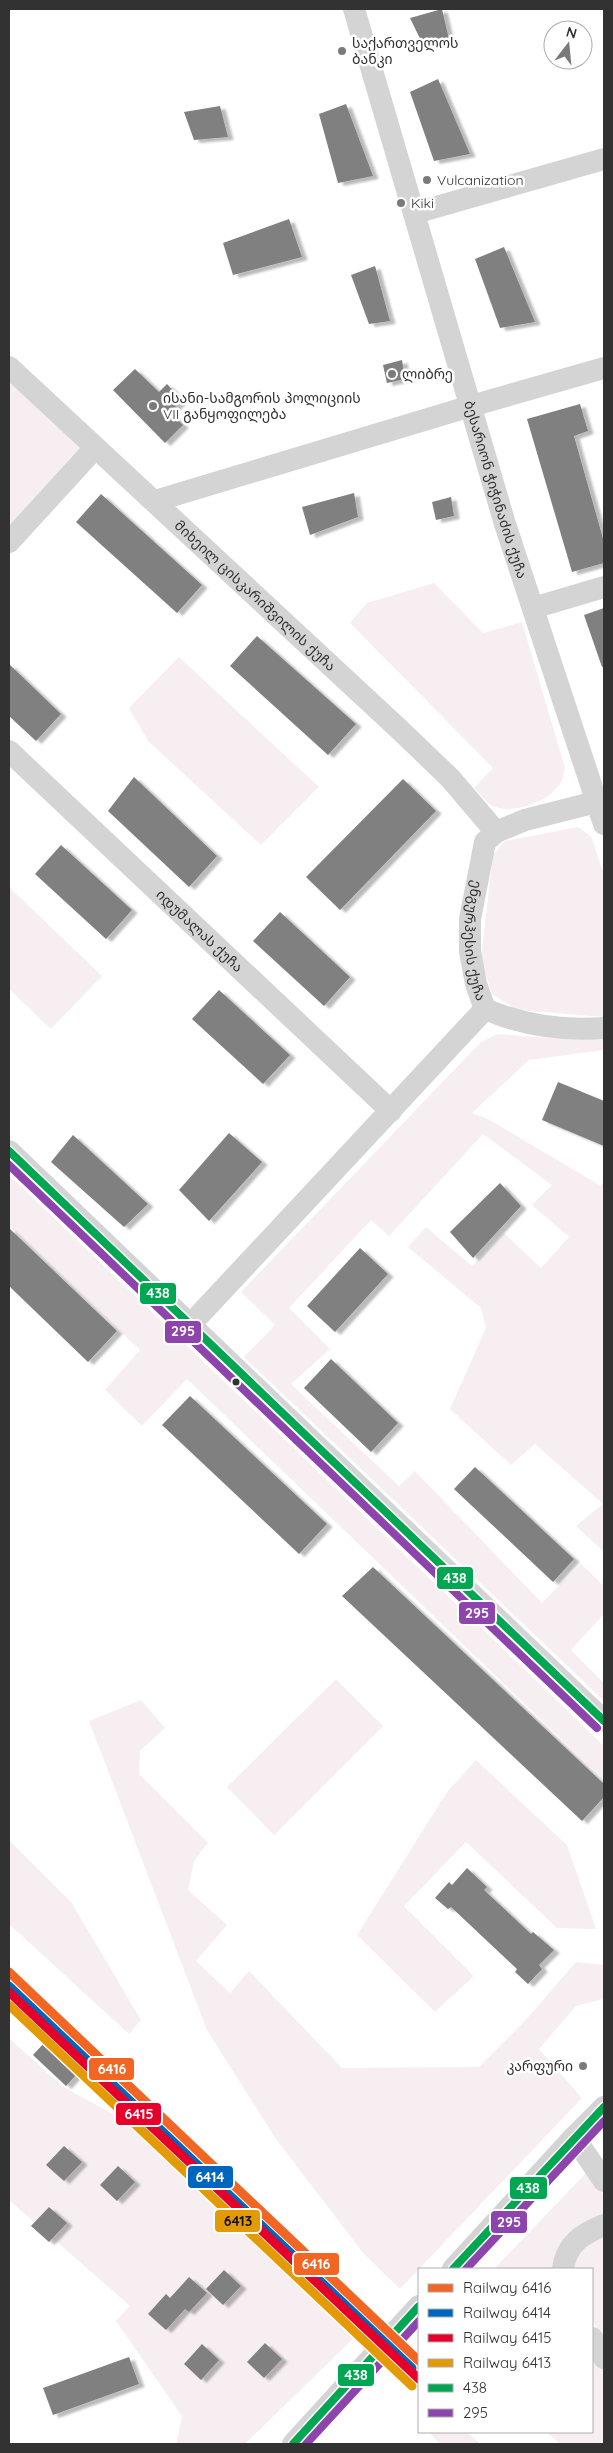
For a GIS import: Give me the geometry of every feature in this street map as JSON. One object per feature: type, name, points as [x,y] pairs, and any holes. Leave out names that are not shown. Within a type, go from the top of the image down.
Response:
[{"type":"street","name":"ბესარიონ ჭიჭინაძის ქუჩა","points":[[354,9],[505,524],[600,801],[604,824]]},
{"type":"street","points":[[415,213],[604,159]]},
{"type":"street","name":"მიხეილ ცისკარიშვილის ქუჩა","points":[[9,367],[95,448],[155,501],[450,778],[496,832]]},
{"type":"street","points":[[155,501],[604,368]]},
{"type":"street","points":[[9,542],[95,448]]},
{"type":"street","points":[[533,608],[604,587]]},
{"type":"street","name":"იდუმალას ქუჩა","points":[[9,751],[391,1111]]},
{"type":"street","points":[[496,832],[534,818],[600,801]]},
{"type":"street","name":"ენგურჰესის ქუჩა","points":[[496,832],[485,842],[470,919],[471,959],[476,984],[485,1009],[511,1020],[543,1026],[604,1028]]},
{"type":"street","name":"ენგურჰესის ქუჩა","points":[[190,1324],[485,1009]]},
{"type":"street","points":[[9,1151],[604,1721]]},
{"type":"street","points":[[454,2268],[574,2136],[604,2107]]},
{"type":"street","points":[[574,2136],[604,2181]]},
{"type":"street","points":[[563,2268],[564,2259],[577,2238],[604,2225]]},
{"type":"street","points":[[293,2444],[418,2307]]},
{"type":"street","points":[[593,2340],[604,2358]]},
{"type":"shaded area","points":[[9,378],[81,448],[9,526]]},
{"type":"shaded area","points":[[434,583],[483,633],[522,622],[565,768],[562,780],[557,787],[541,800],[520,808],[499,808],[491,805],[474,788],[493,768],[350,623],[367,603]]},
{"type":"shaded area","points":[[179,657],[319,787],[261,845],[148,741],[129,708]]},
{"type":"shaded area","points":[[578,827],[591,836],[604,875],[604,1017],[517,1010],[492,994],[481,959],[493,855],[505,841]]},
{"type":"shaded area","points":[[9,887],[102,976],[51,1029],[9,989]]},
{"type":"shaded area","points":[[498,1034],[546,1038],[604,1037],[604,1050],[529,1060],[472,1113],[488,1119],[601,1186],[604,1182],[604,1552],[576,1526],[603,1504],[535,1444],[511,1465],[450,1409],[486,1328],[481,1308],[408,1247],[426,1227],[472,1266],[504,1233],[541,1268],[569,1237],[532,1205],[552,1185],[483,1134],[389,1236],[371,1220],[289,1308],[330,1349],[291,1384],[399,1486],[415,1471],[542,1603],[581,1564],[604,1586],[604,1614],[571,1650],[604,1683],[604,1701],[244,1357],[275,1325],[241,1292],[481,1042]]},
{"type":"shaded area","points":[[9,1175],[604,1746],[604,1780],[187,1379],[142,1426],[105,1390],[140,1350],[9,1226]]},
{"type":"shaded area","points":[[336,1679],[383,1726],[274,1835],[227,1787]]},
{"type":"shaded area","points":[[141,1700],[165,1728],[140,1751],[139,1774],[208,1843],[194,1861],[188,1890],[227,1925],[196,1961],[230,1993],[249,1971],[342,2068],[479,2067],[523,2023],[576,1962],[604,1965],[604,1999],[576,2006],[539,2049],[582,2098],[400,2289],[364,2254],[276,2139],[207,2030],[89,1721]]},
{"type":"shaded area","points":[[476,1760],[567,1845],[596,1929],[557,1928],[466,1842],[404,1906],[474,1976],[435,2012],[357,1935],[447,1792]]},
{"type":"shaded area","points":[[9,1840],[71,1902],[141,2020],[129,2034],[9,1924]]},
{"type":"shaded area","points":[[9,2038],[62,2086],[120,2118],[363,2329],[245,2444],[176,2444],[182,2416],[116,2321],[130,2306],[9,2200]]},
{"type":"shaded area","points":[[588,2171],[604,2197],[604,2218],[559,2268],[495,2268]]},
{"type":"shaded area","points":[[604,2232],[604,2340],[593,2322],[593,2268],[571,2268],[579,2251]]},
{"type":"shaded area","points":[[593,2350],[604,2372],[604,2444],[560,2444],[548,2433],[593,2433]]},
{"type":"shaded area","points":[[430,2433],[468,2433],[480,2444],[440,2444]]},
{"type":"building","points":[[442,9],[449,39],[424,47],[410,18]]},
{"type":"building","points":[[438,79],[470,154],[434,161],[410,92]]},
{"type":"building","points":[[346,104],[373,176],[338,183],[319,114]]},
{"type":"building","points":[[220,106],[228,137],[194,140],[184,112]]},
{"type":"building","points":[[289,219],[302,257],[233,275],[223,243]]},
{"type":"building","points":[[504,247],[535,322],[500,328],[475,259]]},
{"type":"building","points":[[375,266],[390,321],[369,324],[351,275]]},
{"type":"building","points":[[402,360],[405,379],[387,383],[383,365]]},
{"type":"building","name":"ისანი-სამგორის პოლიციის VII განყოფილება","points":[[135,369],[159,392],[167,384],[182,400],[170,412],[183,425],[165,443],[113,390]]},
{"type":"building","points":[[580,404],[588,431],[574,436],[604,542],[604,563],[572,572],[527,419]]},
{"type":"building","points":[[354,493],[358,517],[310,535],[302,507]]},
{"type":"building","points":[[101,494],[202,585],[177,613],[76,522]]},
{"type":"building","points":[[451,497],[454,516],[436,520],[432,502]]},
{"type":"building","points":[[604,608],[604,666],[602,667],[584,615]]},
{"type":"building","points":[[257,636],[356,724],[328,755],[230,666]]},
{"type":"building","points":[[9,664],[61,714],[36,741],[9,716]]},
{"type":"building","points":[[134,777],[217,856],[189,887],[108,811]]},
{"type":"building","points":[[403,779],[436,811],[340,910],[306,877]]},
{"type":"building","points":[[61,845],[132,910],[106,939],[35,874]]},
{"type":"building","points":[[280,912],[350,977],[324,1006],[253,941]]},
{"type":"building","points":[[219,990],[290,1055],[263,1084],[192,1019]]},
{"type":"building","points":[[558,1082],[604,1101],[604,1146],[542,1120]]},
{"type":"building","points":[[229,1133],[262,1162],[209,1221],[179,1190]]},
{"type":"building","points":[[73,1135],[148,1204],[124,1227],[51,1162]]},
{"type":"building","points":[[500,1183],[521,1206],[473,1258],[450,1232]]},
{"type":"building","points":[[9,1228],[117,1331],[88,1362],[9,1286]]},
{"type":"building","points":[[360,1248],[388,1274],[335,1332],[307,1306]]},
{"type":"building","points":[[331,1359],[398,1423],[371,1452],[304,1388]]},
{"type":"building","points":[[190,1396],[327,1524],[299,1554],[162,1425]]},
{"type":"building","points":[[475,1467],[574,1559],[553,1582],[454,1489]]},
{"type":"building","points":[[373,1567],[604,1784],[604,1797],[582,1821],[342,1596]]},
{"type":"building","points":[[467,1868],[487,1887],[484,1890],[531,1934],[533,1932],[554,1950],[539,1965],[542,1969],[528,1984],[515,1972],[517,1969],[451,1907],[448,1909],[435,1898],[449,1882],[452,1885]]},
{"type":"building","points":[[44,2043],[77,2074],[66,2086],[33,2055]]},
{"type":"building","points":[[64,2146],[82,2162],[64,2181],[46,2165]]},
{"type":"building","points":[[118,2166],[135,2182],[117,2201],[100,2185]]},
{"type":"building","points":[[49,2207],[67,2223],[49,2242],[31,2226]]},
{"type":"building","points":[[224,2270],[241,2286],[223,2305],[206,2289]]},
{"type":"building","points":[[189,2277],[207,2293],[189,2312],[185,2309],[166,2330],[148,2314],[166,2294],[170,2298]]},
{"type":"building","points":[[265,2343],[282,2359],[264,2378],[247,2362]]},
{"type":"building","points":[[202,2344],[219,2360],[201,2380],[184,2364]]},
{"type":"building","points":[[129,2357],[139,2384],[53,2415],[43,2388]]},
{"type":"rail line","name":"6416","points":[[9,1972],[418,2360]]},
{"type":"rail line","name":"6414","points":[[9,1986],[412,2368]]},
{"type":"rail line","name":"6415","points":[[9,1992],[418,2378]]},
{"type":"rail line","name":"6413","points":[[9,2005],[412,2386]]},
{"type":"transit line","name":"438","points":[[9,1151],[604,1721]]},
{"type":"transit line","name":"295","points":[[9,1165],[597,1728]]},
{"type":"transit line","name":"438","points":[[454,2268],[604,2107]]},
{"type":"transit line","name":"295","points":[[467,2268],[604,2121]]},
{"type":"transit line","name":"438","points":[[293,2444],[418,2307]]},
{"type":"transit line","name":"295","points":[[306,2444],[418,2322]]},
{"type":"place","name":"საქართველოს ბანკი","points":[[342,51]]},
{"type":"place","name":"Vulcanization","points":[[427,180]]},
{"type":"place","name":"Kiki","points":[[401,203]]},
{"type":"place","name":"ლიბრე","points":[[392,374]]},
{"type":"place","name":"ისანი-სამგორის პოლიციის VII განყოფილება","points":[[153,406]]},
{"type":"place","name":"კარფური","points":[[583,2066]]}]
